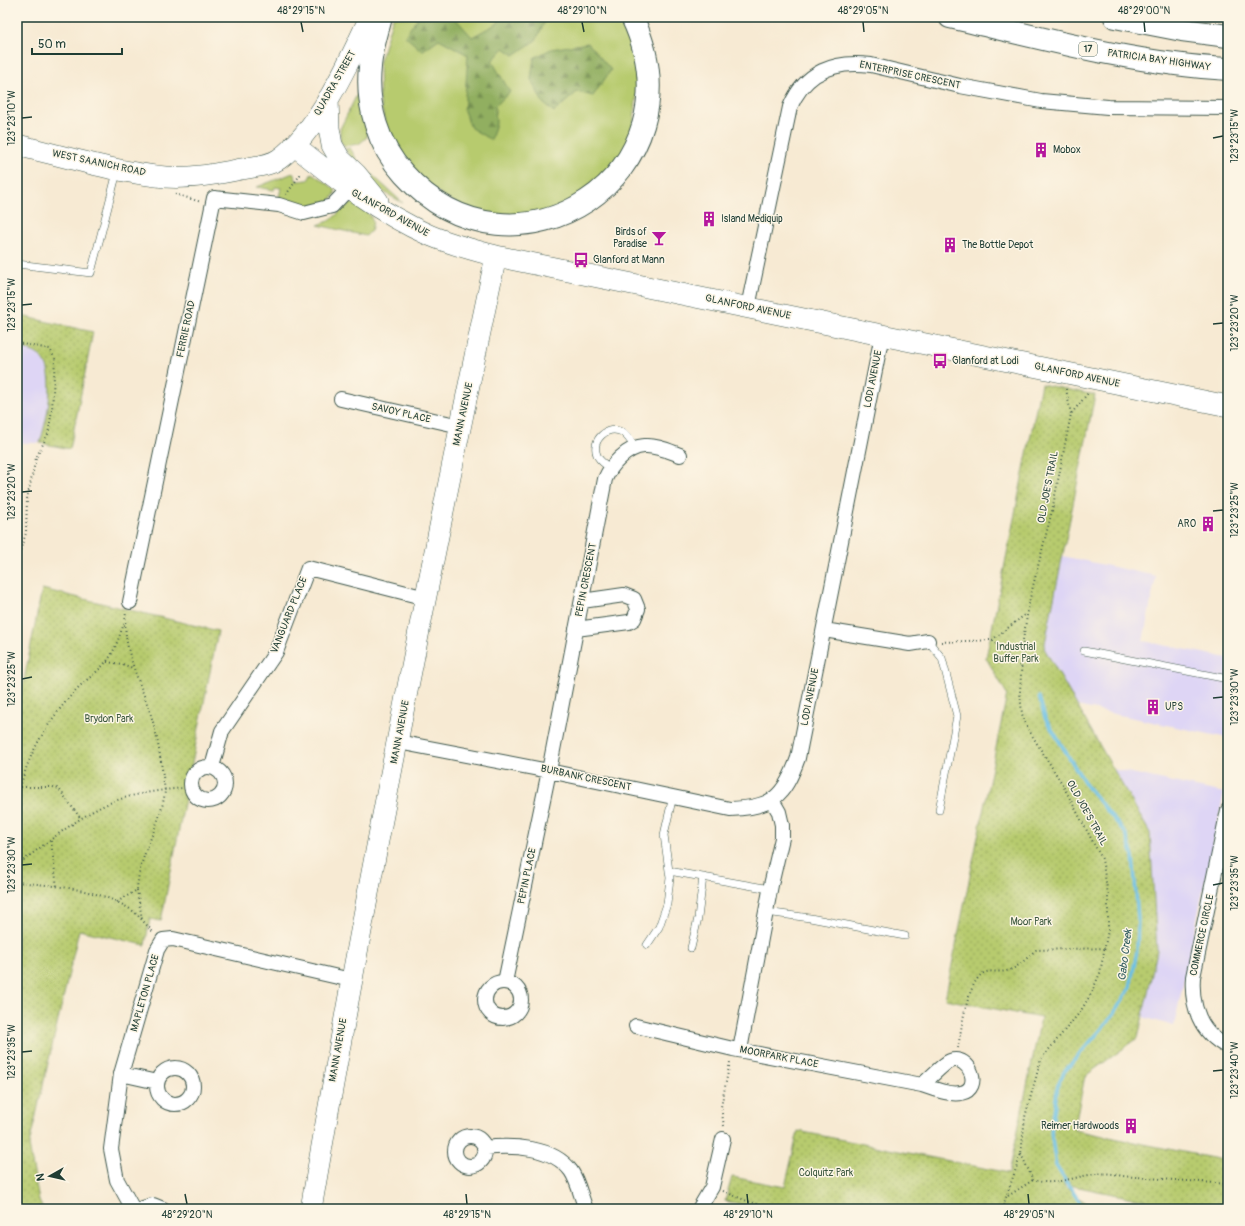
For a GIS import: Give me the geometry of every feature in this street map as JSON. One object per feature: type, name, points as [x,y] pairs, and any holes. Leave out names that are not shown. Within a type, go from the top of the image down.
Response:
[{"type":"highway","points":[[381,17],[370,67],[370,92],[375,121],[386,149],[400,169],[417,188],[436,203],[457,214],[481,221],[507,224],[533,223],[559,215],[582,205],[614,179],[626,163],[637,144],[644,125],[649,104],[650,81],[648,58],[640,33],[632,17]]},
{"type":"highway","name":"PATRICIA BAY HIGHWAY","points":[[950,17],[1120,56],[1167,63],[1228,69]]},
{"type":"highway","points":[[1115,17],[1228,36]]},
{"type":"main road","name":"QUADRA STREET","points":[[294,145],[328,99],[347,67],[370,17]]},
{"type":"main road","points":[[328,99],[329,128],[333,146],[340,159],[356,174],[389,214]]},
{"type":"main road","name":"WEST SAANICH ROAD","points":[[17,145],[118,170],[167,177],[219,174],[258,166],[278,160],[294,145]]},
{"type":"main road","name":"GLANFORD AVENUE","points":[[294,145],[348,189],[389,214],[429,235],[496,256],[1228,406]]},
{"type":"main road","name":"MANN AVENUE","points":[[311,1209],[351,980],[460,426],[496,256]]},
{"type":"street","name":"ENTERPRISE CRESCENT","points":[[748,307],[790,107],[803,85],[822,71],[833,66],[857,63],[871,65],[1019,98],[1076,105],[1228,108]]},
{"type":"street","points":[[214,198],[279,205],[304,213],[332,206],[348,189]]},
{"type":"street","name":"FERRIE ROAD","points":[[130,602],[214,198]]},
{"type":"street","name":"LODI AVENUE","points":[[772,800],[782,791],[790,778],[798,758],[882,335]]},
{"type":"street","name":"SAVOY PLACE","points":[[341,399],[460,426]]},
{"type":"street","points":[[610,468],[619,459],[643,446],[663,448],[680,455]]},
{"type":"street","name":"PEPIN CRESCENT","points":[[549,771],[605,479],[610,468]]},
{"type":"street","name":"VANGUARD PLACE","points":[[212,767],[222,731],[276,652],[308,568],[426,598]]},
{"type":"street","points":[[576,629],[629,622],[637,614],[638,609],[634,599],[624,594],[582,600]]},
{"type":"street","points":[[824,630],[910,644],[928,641]]},
{"type":"street","name":"BURBANK CRESCENT","points":[[398,742],[730,808],[748,808],[772,800]]},
{"type":"street","points":[[205,767],[212,767],[218,770],[225,780],[225,786],[220,797],[214,801],[202,801],[193,793],[191,787],[194,774],[205,767]]},
{"type":"street","name":"PEPIN PLACE","points":[[505,982],[549,771]]},
{"type":"street","points":[[736,1049],[782,838],[782,825],[779,812],[772,800]]},
{"type":"street","name":"COMMERCE CIRCLE","points":[[1228,810],[1193,977],[1192,992],[1200,1021],[1210,1035],[1228,1047]]},
{"type":"street","points":[[163,940],[173,939],[351,980]]},
{"type":"street","name":"MAPLETON PLACE","points":[[133,1209],[117,1180],[111,1149],[121,1074],[157,950],[163,940]]},
{"type":"street","name":"MOORPARK PLACE","points":[[636,1026],[736,1049],[922,1085],[942,1092],[963,1092],[968,1090],[972,1084],[973,1076],[969,1067],[964,1062],[956,1060]]},
{"type":"street","points":[[922,1085],[938,1072],[944,1064],[951,1060],[956,1060]]},
{"type":"street","points":[[121,1074],[157,1082]]},
{"type":"street","points":[[699,1209],[712,1187],[723,1139]]},
{"type":"street","points":[[484,1148],[503,1146],[533,1150],[555,1157],[571,1171],[586,1209]]},
{"type":"street","points":[[140,1209],[153,1205],[163,1209]]},
{"type":"lane","points":[[17,264],[91,273],[118,170]]},
{"type":"lane","points":[[610,468],[597,456],[597,441],[601,435],[608,431],[615,430],[622,433],[636,449]]},
{"type":"lane","points":[[928,641],[942,658],[957,716],[939,810]]},
{"type":"lane","points":[[1084,651],[1228,679]]},
{"type":"lane","points":[[647,945],[659,927],[666,904],[670,878],[664,835],[673,796]]},
{"type":"lane","points":[[669,871],[770,890]]},
{"type":"lane","points":[[691,948],[698,918],[703,877]]},
{"type":"lane","points":[[766,912],[810,918],[905,936]]},
{"type":"path","points":[[279,205],[302,172],[294,145]]},
{"type":"path","points":[[167,177],[175,194],[203,203],[214,198]]},
{"type":"path","points":[[17,343],[50,349],[55,359],[52,410],[49,428],[36,458],[27,499],[26,533],[17,560]]},
{"type":"path","name":"OLD JOE'S TRAIL","points":[[1002,1209],[1008,1196],[1012,1175],[1021,1154],[1025,1117],[1041,1059],[1075,1018],[1091,994],[1100,973],[1106,948],[1109,913],[1106,873],[1102,859],[1065,789],[1024,720],[1020,704],[1021,668],[1027,614],[1052,511],[1071,414],[1063,372]]},
{"type":"path","name":"OLD JOE'S TRAIL","points":[[1071,414],[1100,380]]},
{"type":"path","points":[[17,807],[18,787],[38,743],[49,724],[75,691],[106,662],[124,624],[130,602]]},
{"type":"path","points":[[928,641],[992,640],[1027,614]]},
{"type":"path","points":[[124,624],[133,668],[153,722],[165,791],[164,801],[157,823],[144,853],[138,874],[137,890],[142,920]]},
{"type":"path","points":[[992,640],[1021,668]]},
{"type":"path","points":[[106,662],[122,664],[133,668]]},
{"type":"path","points":[[18,787],[53,787],[59,789],[81,819]]},
{"type":"path","points":[[17,865],[81,819],[113,801],[130,796],[191,787]]},
{"type":"path","points":[[51,841],[57,887]]},
{"type":"path","points":[[17,882],[88,892],[117,902],[131,910],[163,940]]},
{"type":"path","points":[[117,902],[137,890]]},
{"type":"path","points":[[17,928],[20,997],[17,1020]]},
{"type":"path","points":[[956,1060],[967,1006],[973,988],[982,974],[989,971],[1007,971],[1024,962],[1036,950],[1106,948]]},
{"type":"path","points":[[723,1139],[724,1124],[721,1107],[736,1049]]},
{"type":"path","points":[[1021,1154],[1033,1180]]},
{"type":"path","points":[[1008,1196],[1033,1180],[1044,1183],[1096,1172],[1110,1172],[1122,1176],[1228,1184]]},
{"type":"path","points":[[712,1187],[747,1201],[775,1209]]},
{"type":"shaded area","points":[[17,346],[32,351],[41,357],[49,370],[50,395],[40,443],[17,443]]},
{"type":"shaded area","points":[[1062,556],[1156,576],[1143,641],[1228,658],[1228,738],[1077,706],[1044,648]]},
{"type":"shaded area","points":[[1113,769],[1224,793],[1174,1026],[1143,1017],[1157,951]]},
{"type":"green space","points":[[393,17],[623,17],[641,55],[632,138],[608,176],[579,199],[539,215],[498,217],[463,208],[416,178],[387,130],[380,102],[379,64]]},
{"type":"green space","points":[[418,17],[454,17],[472,37],[498,23],[501,17],[547,17],[536,40],[514,55],[504,48],[492,61],[510,92],[495,106],[496,123],[491,140],[471,128],[464,111],[468,55],[439,39],[422,51],[405,36]]},
{"type":"green space","points":[[588,43],[611,70],[593,96],[577,92],[554,112],[543,103],[531,79],[534,58],[551,49]]},
{"type":"green space","points":[[364,80],[368,128],[367,137],[359,144],[344,146],[340,141],[340,129]]},
{"type":"green space","points":[[350,148],[359,163],[403,203],[382,191],[361,174],[345,149]]},
{"type":"green space","points":[[293,173],[297,181],[308,180],[312,173],[335,189],[335,194],[323,210],[278,202],[281,188],[275,187],[274,190],[257,187]]},
{"type":"green space","points":[[352,203],[368,212],[373,221],[371,231],[366,236],[318,225],[331,220],[346,206]]},
{"type":"green space","points":[[17,315],[93,332],[70,449],[40,443],[48,410],[50,385],[49,373],[46,363],[40,356],[32,351],[17,346]]},
{"type":"green space","points":[[1041,384],[1095,395],[1044,648],[1150,833],[1157,951],[1138,1038],[1085,1076],[1074,1130],[1228,1161],[1228,1209],[1186,1209],[1064,1184],[1074,1195],[1095,1209],[765,1209],[725,1201],[732,1177],[785,1187],[798,1131],[1009,1173],[1041,1018],[945,999],[1007,694],[986,658]]},
{"type":"green space","name":"Brydon Park","points":[[42,589],[218,631],[161,921],[150,919],[145,945],[79,930],[29,1145],[39,1201],[43,1209],[17,1209],[17,716]]},
{"type":"waterway","name":"Gabo Creek","points":[[1039,697],[1045,718],[1086,785],[1126,834],[1133,856],[1138,919],[1137,950],[1130,988],[1111,1018],[1064,1072],[1058,1084],[1051,1132],[1056,1166],[1084,1209]]},
{"type":"place","name":"Mobox","points":[[1041,150]]},
{"type":"place","name":"Island Mediquip","points":[[709,219]]},
{"type":"place","name":"Birds of Paradise","points":[[659,238]]},
{"type":"place","name":"The Bottle Depot","points":[[950,245]]},
{"type":"place","name":"Glanford at Mann","points":[[581,260]]},
{"type":"place","name":"Glanford at Lodi","points":[[940,361]]},
{"type":"place","name":"ARO","points":[[1208,524]]},
{"type":"place","name":"UPS","points":[[1153,707]]},
{"type":"place","name":"Reimer Hardwoods","points":[[1131,1126]]},
{"type":"park label","name":"Industrial Buffer Park","points":[[1016,652]]},
{"type":"park label","name":"Moor Park","points":[[1031,922]]},
{"type":"park label","name":"Colquitz Park","points":[[826,1173]]}]
